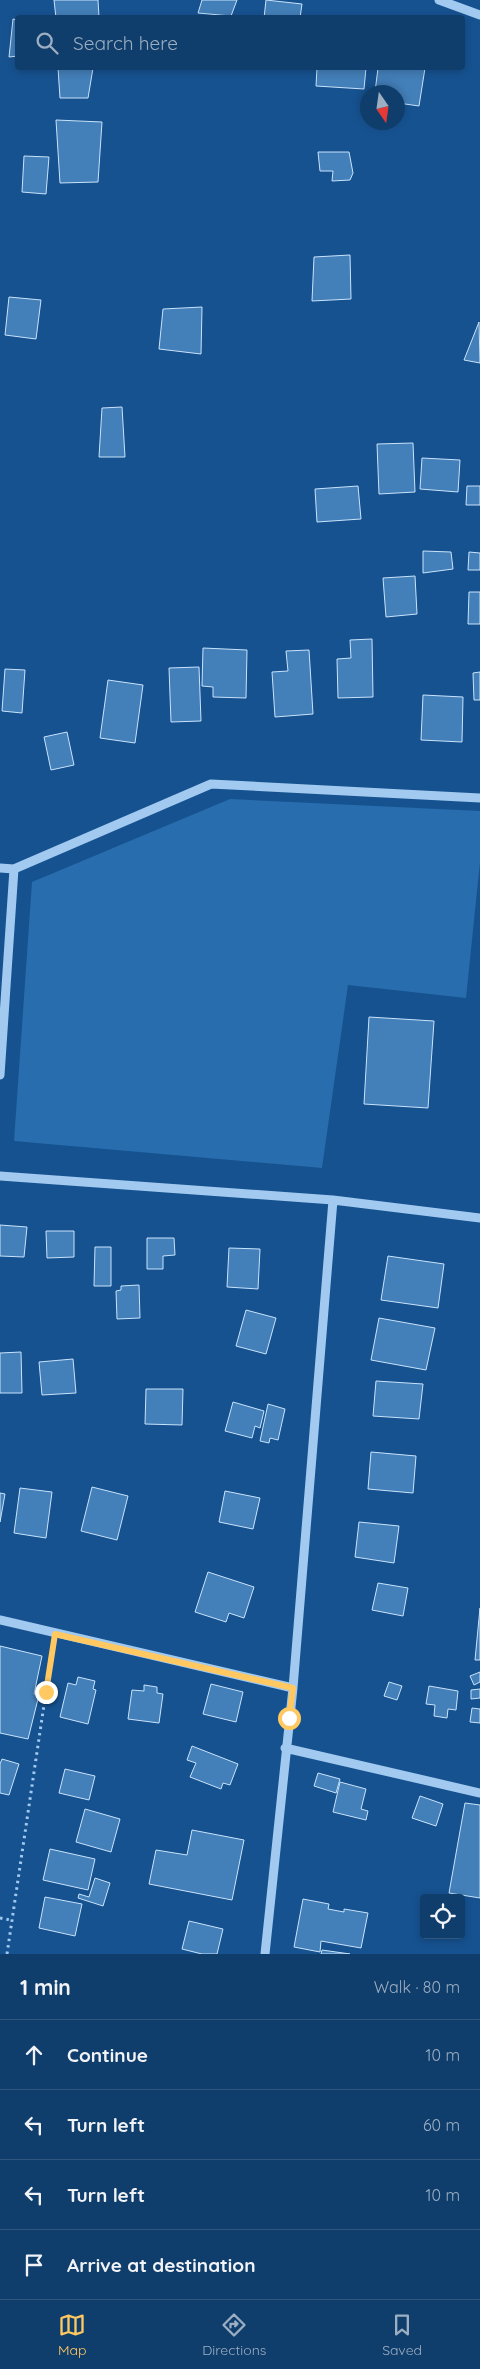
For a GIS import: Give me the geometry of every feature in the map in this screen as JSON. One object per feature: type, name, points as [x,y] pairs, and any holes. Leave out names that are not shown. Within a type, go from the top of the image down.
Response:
[{"type":"street","points":[[439,0],[480,15]]},
{"type":"street","points":[[0,868],[14,869],[211,784],[480,798]]},
{"type":"street","points":[[0,1075],[14,869]]},
{"type":"street","points":[[0,1176],[333,1200],[480,1218]]},
{"type":"street","points":[[265,1954],[285,1748],[293,1688],[333,1200]]},
{"type":"street","points":[[0,1620],[293,1688]]},
{"type":"street","points":[[285,1748],[480,1793]]},
{"type":"path","points":[[7,1954],[55,1634]]},
{"type":"path","points":[[0,1918],[11,1920]]},
{"type":"shaded area","points":[[230,799],[480,811],[480,862],[466,998],[348,985],[322,1168],[14,1141],[32,882]]},
{"type":"building","points":[[54,0],[98,0],[99,15],[56,15]]},
{"type":"building","points":[[202,0],[237,0],[231,15],[198,13]]},
{"type":"building","points":[[266,0],[302,4],[300,15],[264,15]]},
{"type":"building","points":[[13,19],[15,19],[15,56],[9,57]]},
{"type":"building","points":[[58,70],[93,70],[88,98],[60,98]]},
{"type":"building","points":[[317,70],[366,70],[364,85],[360,85],[360,89],[316,86]]},
{"type":"building","points":[[378,70],[425,70],[419,106],[405,104],[405,85],[376,85]]},
{"type":"building","points":[[56,120],[102,122],[98,182],[60,183]]},
{"type":"building","points":[[318,152],[349,152],[353,173],[350,180],[332,181],[333,171],[320,171]]},
{"type":"building","points":[[24,156],[49,157],[46,194],[22,192]]},
{"type":"building","points":[[350,255],[351,299],[312,301],[314,257]]},
{"type":"building","points":[[9,297],[41,300],[36,339],[5,335]]},
{"type":"building","points":[[202,307],[201,354],[159,349],[163,309]]},
{"type":"building","points":[[479,322],[480,363],[464,360]]},
{"type":"building","points":[[122,407],[125,457],[99,457],[102,408]]},
{"type":"building","points":[[413,443],[415,492],[379,494],[377,444]]},
{"type":"building","points":[[422,458],[460,460],[458,492],[420,489]]},
{"type":"building","points":[[358,486],[361,519],[317,522],[315,489]]},
{"type":"building","points":[[467,486],[480,486],[480,505],[466,505]]},
{"type":"building","points":[[423,551],[451,552],[453,569],[423,573]]},
{"type":"building","points":[[469,552],[480,553],[480,570],[468,570]]},
{"type":"building","points":[[415,576],[417,614],[386,617],[383,578]]},
{"type":"building","points":[[469,592],[480,592],[480,624],[468,624]]},
{"type":"building","points":[[372,639],[373,697],[338,698],[337,659],[351,658],[350,640]]},
{"type":"building","points":[[203,648],[247,650],[246,698],[213,697],[213,687],[202,686]]},
{"type":"building","points":[[309,650],[313,714],[275,717],[272,672],[288,671],[286,651]]},
{"type":"building","points":[[199,667],[201,721],[171,722],[169,668]]},
{"type":"building","points":[[5,669],[25,670],[22,713],[2,711]]},
{"type":"building","points":[[480,672],[480,700],[474,700],[473,673]]},
{"type":"building","points":[[108,680],[143,685],[135,743],[100,738]]},
{"type":"building","points":[[423,695],[463,697],[462,742],[421,740]]},
{"type":"building","points":[[67,732],[74,765],[51,770],[44,737]]},
{"type":"building","points":[[369,1017],[434,1021],[428,1108],[364,1104]]},
{"type":"building","points":[[0,1225],[27,1227],[24,1257],[0,1256]]},
{"type":"building","points":[[46,1231],[74,1231],[74,1257],[47,1258]]},
{"type":"building","points":[[147,1238],[174,1238],[175,1255],[163,1256],[163,1269],[147,1269]]},
{"type":"building","points":[[95,1247],[111,1247],[111,1286],[94,1286]]},
{"type":"building","points":[[229,1248],[260,1249],[258,1289],[227,1287]]},
{"type":"building","points":[[388,1256],[444,1264],[438,1308],[381,1300]]},
{"type":"building","points":[[139,1285],[140,1318],[117,1319],[116,1291],[121,1290],[121,1286]]},
{"type":"building","points":[[246,1310],[276,1318],[266,1354],[236,1346]]},
{"type":"building","points":[[379,1318],[435,1328],[426,1370],[371,1360]]},
{"type":"building","points":[[21,1352],[22,1393],[0,1393],[0,1353]]},
{"type":"building","points":[[73,1359],[76,1393],[42,1395],[39,1362]]},
{"type":"building","points":[[376,1381],[423,1384],[419,1419],[373,1416]]},
{"type":"building","points":[[146,1389],[183,1389],[182,1425],[145,1424]]},
{"type":"building","points":[[233,1402],[264,1411],[260,1428],[255,1426],[252,1438],[225,1431]]},
{"type":"building","points":[[268,1404],[285,1409],[278,1440],[270,1438],[269,1443],[260,1441]]},
{"type":"building","points":[[371,1452],[416,1456],[413,1493],[368,1489]]},
{"type":"building","points":[[92,1487],[128,1496],[117,1540],[81,1531]]},
{"type":"building","points":[[20,1488],[52,1492],[46,1538],[14,1533]]},
{"type":"building","points":[[225,1491],[260,1498],[253,1529],[219,1522]]},
{"type":"building","points":[[0,1493],[5,1494],[0,1522]]},
{"type":"building","points":[[359,1522],[399,1526],[394,1563],[355,1557]]},
{"type":"building","points":[[208,1572],[254,1587],[244,1618],[229,1613],[226,1622],[195,1612]]},
{"type":"building","points":[[378,1583],[408,1588],[403,1616],[372,1610]]},
{"type":"building","points":[[480,1608],[480,1660],[475,1660]]},
{"type":"building","points":[[0,1646],[42,1656],[34,1694],[39,1695],[28,1739],[0,1733]]},
{"type":"building","points":[[480,1672],[480,1682],[474,1685],[470,1676]]},
{"type":"building","points":[[78,1677],[95,1681],[93,1689],[96,1690],[88,1724],[60,1717],[68,1683],[76,1685]]},
{"type":"building","points":[[389,1682],[402,1686],[397,1700],[384,1696]]},
{"type":"building","points":[[211,1684],[243,1692],[236,1722],[203,1714]]},
{"type":"building","points":[[144,1685],[157,1687],[157,1693],[163,1694],[159,1723],[128,1719],[132,1690],[144,1691]]},
{"type":"building","points":[[429,1686],[458,1691],[456,1710],[448,1709],[447,1718],[434,1716],[435,1705],[426,1704]]},
{"type":"building","points":[[480,1689],[480,1698],[471,1699],[471,1690]]},
{"type":"building","points":[[472,1708],[480,1709],[480,1723],[470,1722]]},
{"type":"building","points":[[192,1746],[238,1764],[230,1785],[223,1783],[221,1789],[190,1777],[196,1763],[187,1760]]},
{"type":"building","points":[[2,1759],[19,1764],[9,1795],[0,1793],[0,1764]]},
{"type":"building","points":[[65,1769],[95,1776],[89,1800],[59,1793]]},
{"type":"building","points":[[318,1773],[340,1779],[336,1793],[314,1786]]},
{"type":"building","points":[[340,1782],[366,1789],[361,1809],[368,1811],[366,1820],[333,1812]]},
{"type":"building","points":[[420,1796],[443,1804],[436,1826],[412,1818]]},
{"type":"building","points":[[465,1803],[480,1805],[480,1898],[465,1896],[465,1894],[449,1893]]},
{"type":"building","points":[[85,1809],[120,1819],[111,1852],[76,1842]]},
{"type":"building","points":[[192,1830],[244,1840],[232,1900],[149,1884],[156,1850],[187,1855]]},
{"type":"building","points":[[50,1849],[95,1859],[88,1890],[43,1880]]},
{"type":"building","points":[[95,1878],[110,1883],[103,1906],[78,1898],[79,1894],[89,1897]]},
{"type":"building","points":[[45,1897],[82,1904],[75,1936],[39,1928]]},
{"type":"building","points":[[303,1899],[329,1904],[328,1909],[344,1912],[344,1909],[368,1913],[361,1948],[321,1941],[320,1952],[294,1947]]},
{"type":"building","points":[[189,1921],[223,1929],[217,1954],[202,1954],[182,1949]]},
{"type":"building","points":[[322,1950],[350,1954],[321,1954]]},
{"type":"route","points":[[46,1692],[55,1634],[293,1688],[289,1718]]}]
